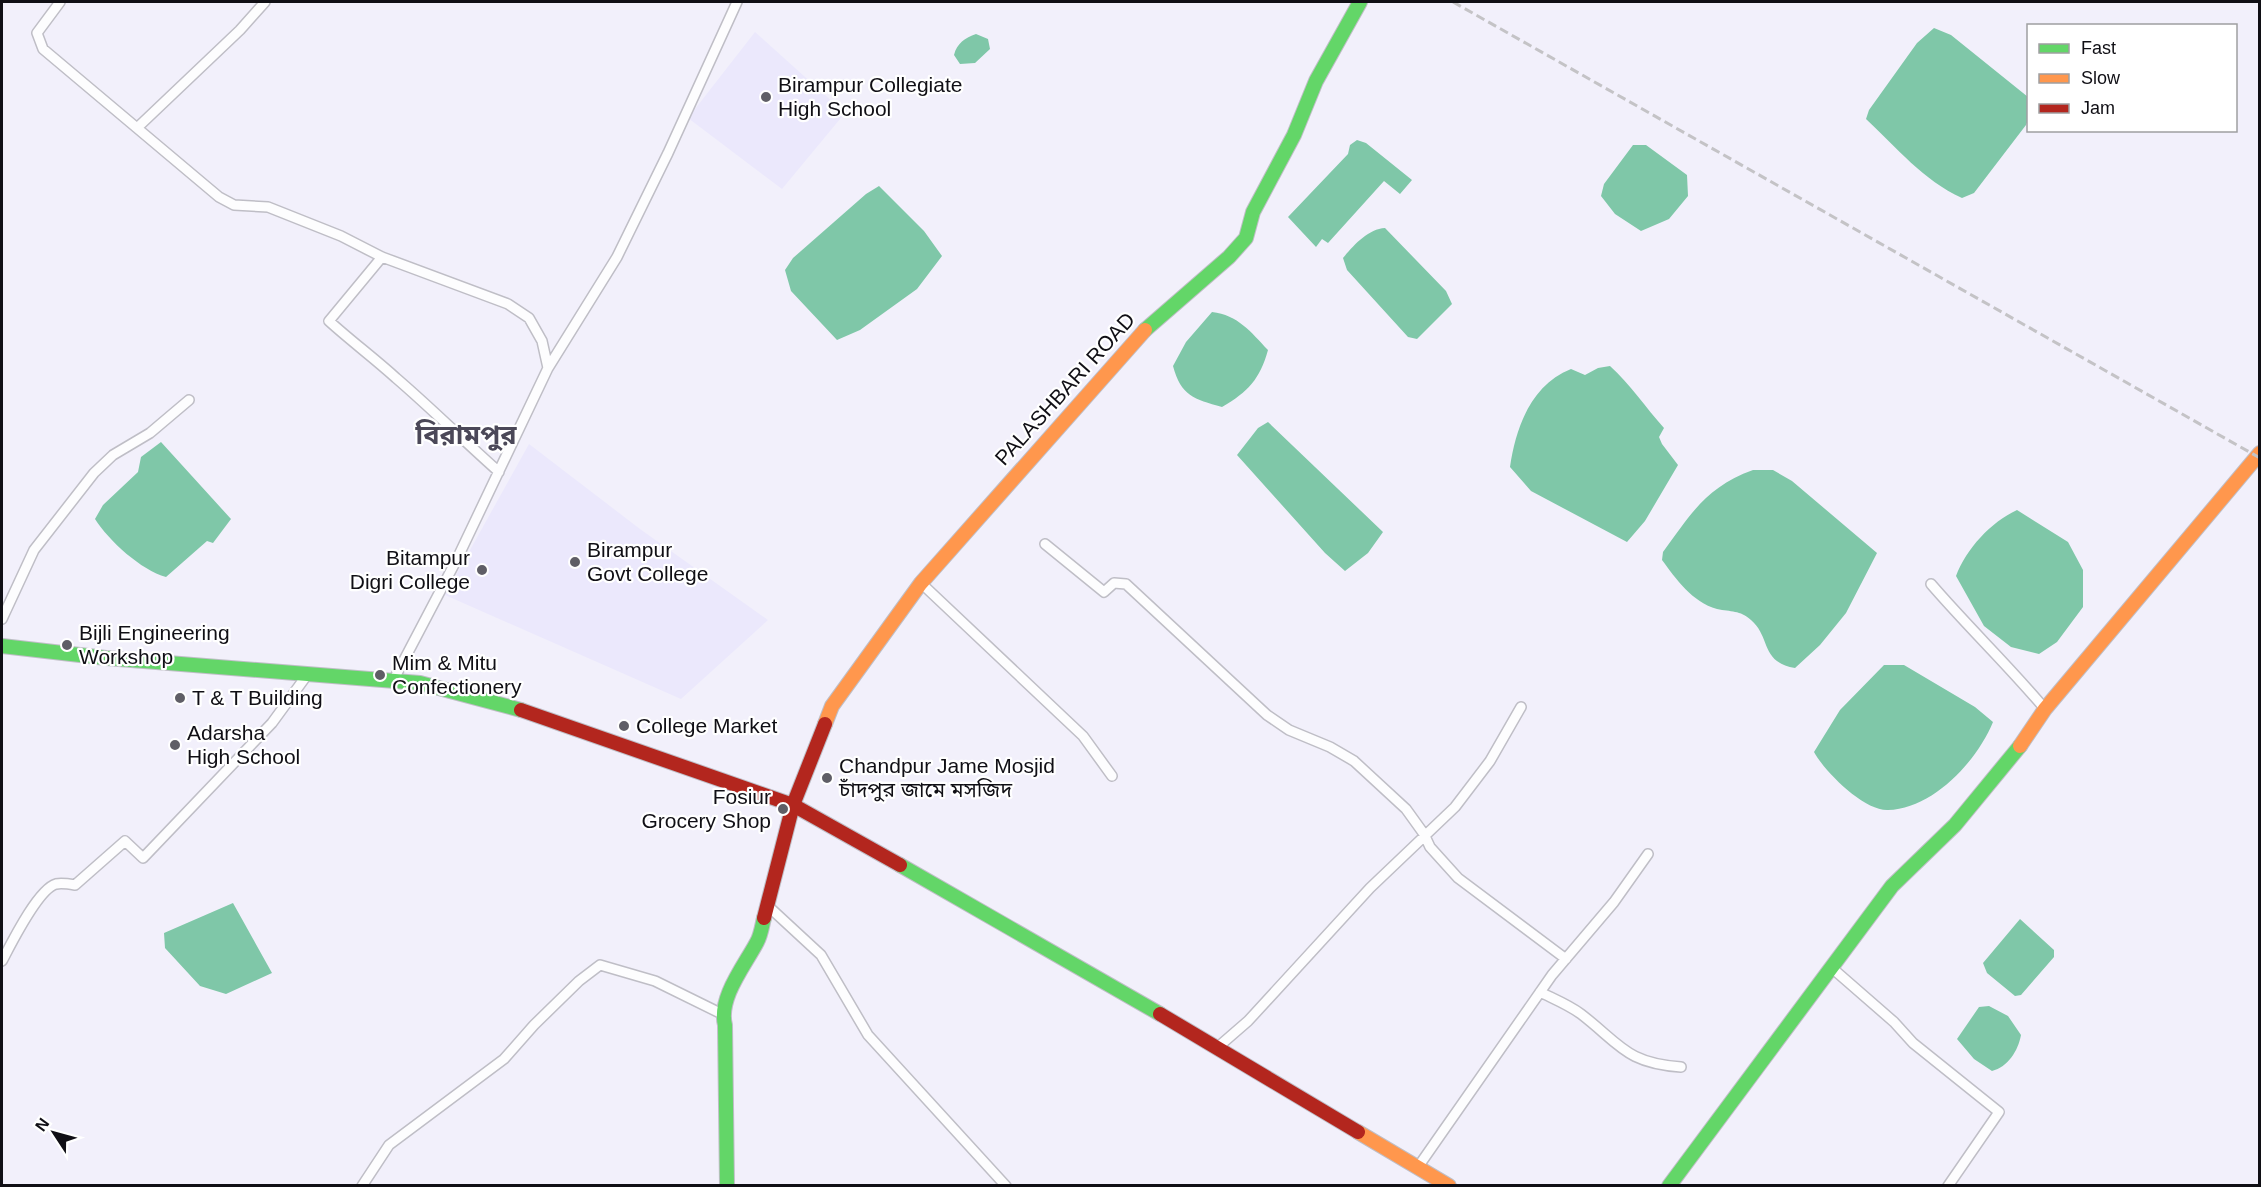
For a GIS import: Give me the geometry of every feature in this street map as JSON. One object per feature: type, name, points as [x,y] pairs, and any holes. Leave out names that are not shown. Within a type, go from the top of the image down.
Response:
[{"type":"street","points":[[60,2],[40,26],[37,33],[39,43],[62,67],[138,127],[219,197],[234,205],[268,207],[341,236],[382,257],[490,296],[529,318],[542,341],[548,368]]},
{"type":"street","points":[[138,127],[240,30],[265,2]]},
{"type":"street","points":[[393,681],[548,368],[617,257],[668,153],[737,2]]},
{"type":"street","name":"PALASHBARI ROAD","points":[[722,1014],[736,979],[759,939],[793,805],[832,706],[921,584],[1137,337],[1229,257],[1246,238],[1253,212],[1294,135],[1316,81],[1360,2]]},
{"type":"street","points":[[382,257],[329,321],[360,350],[412,392],[498,472]]},
{"type":"street","points":[[2,619],[34,550],[94,473],[113,454],[150,433],[189,400]]},
{"type":"street","points":[[1669,1185],[1892,886],[1928,856],[2016,755],[2045,710],[2259,453]]},
{"type":"street","points":[[1045,544],[1104,592],[1114,583],[1126,584],[1267,715],[1289,730],[1330,747],[1354,761],[1406,810],[1424,834],[1430,848],[1458,878],[1566,959]]},
{"type":"street","points":[[921,584],[1083,736],[1112,776]]},
{"type":"street","points":[[1931,584],[2045,710]]},
{"type":"street","points":[[2,646],[307,675],[420,683],[513,707],[793,805],[1056,952],[1449,1185]]},
{"type":"street","points":[[2,961],[26,918],[49,888],[56,884],[75,885],[125,841],[143,858],[272,723],[307,675]]},
{"type":"street","points":[[1218,1047],[1248,1021],[1341,917],[1424,834],[1455,807],[1473,786],[1521,707]]},
{"type":"street","points":[[1418,1167],[1540,992],[1614,902],[1648,854]]},
{"type":"street","points":[[768,906],[821,955],[868,1035],[1006,1185]]},
{"type":"street","points":[[362,1185],[389,1145],[504,1059],[549,1011],[600,965],[655,981],[722,1014],[725,1025],[727,1185]]},
{"type":"street","points":[[1832,968],[1894,1022],[1913,1043],[1999,1113],[1948,1185]]},
{"type":"street","points":[[1540,992],[1582,1015],[1635,1058],[1651,1064],[1681,1067]]},
{"type":"shaded area","points":[[1934,28],[1951,35],[2027,96],[2026,125],[1974,193],[1962,198],[1923,173],[1866,119],[1869,110],[1917,43]]},
{"type":"shaded area","name":"Birampur Collegiate High School","points":[[755,32],[845,113],[782,189],[688,118]]},
{"type":"shaded area","points":[[976,34],[988,39],[990,49],[975,63],[960,64],[954,55],[957,47],[965,39]]},
{"type":"shaded area","points":[[1357,140],[1366,143],[1412,180],[1400,194],[1384,181],[1328,243],[1322,239],[1316,247],[1288,217],[1348,154],[1350,145]]},
{"type":"shaded area","points":[[1633,145],[1646,145],[1687,175],[1688,196],[1669,219],[1641,231],[1615,214],[1601,196],[1604,184]]},
{"type":"shaded area","points":[[879,186],[924,231],[942,256],[917,289],[860,330],[837,340],[791,291],[785,270],[793,258],[866,194]]},
{"type":"shaded area","points":[[1385,228],[1446,291],[1452,304],[1417,339],[1408,337],[1347,270],[1343,258],[1367,235]]},
{"type":"shaded area","points":[[1212,312],[1237,321],[1268,350],[1252,384],[1222,407],[1190,395],[1180,384],[1173,366],[1186,342]]},
{"type":"shaded area","points":[[1610,366],[1664,428],[1659,437],[1678,465],[1645,521],[1627,542],[1531,491],[1510,467],[1521,423],[1545,385],[1571,369],[1585,375],[1598,368]]},
{"type":"shaded area","points":[[1268,422],[1383,532],[1368,553],[1345,571],[1325,553],[1237,455],[1258,428]]},
{"type":"shaded area","points":[[161,442],[231,519],[213,543],[207,541],[166,577],[146,568],[126,554],[95,519],[103,505],[138,472],[141,457]]},
{"type":"shaded area","name":"Birampur Govt College","points":[[529,444],[640,529],[768,620],[681,699],[445,595]]},
{"type":"shaded area","points":[[1753,470],[1773,470],[1792,481],[1877,553],[1846,613],[1820,645],[1795,668],[1784,665],[1771,655],[1751,620],[1739,613],[1717,609],[1700,601],[1685,589],[1662,560],[1663,552],[1682,526],[1711,493]]},
{"type":"shaded area","points":[[2017,510],[2068,542],[2083,570],[2083,607],[2057,642],[2039,654],[2011,647],[1984,626],[1956,576],[1966,556],[1980,537],[2007,515]]},
{"type":"shaded area","points":[[1884,665],[1904,665],[1975,707],[1993,722],[1986,737],[1965,767],[1937,792],[1905,808],[1888,810],[1878,809],[1868,804],[1846,789],[1827,770],[1814,752],[1840,710]]},
{"type":"shaded area","points":[[233,903],[272,973],[226,994],[200,986],[165,948],[164,933]]},
{"type":"shaded area","points":[[2020,919],[2054,950],[2054,957],[2021,995],[2015,996],[1987,973],[1983,963]]},
{"type":"shaded area","points":[[1989,1006],[2008,1016],[2021,1035],[2011,1058],[2003,1066],[1992,1071],[1974,1059],[1957,1039],[1979,1007]]},
{"type":"railway","points":[[1453,2],[2260,458]]},
{"type":"traffic: fast","points":[[1145,330],[1229,257],[1246,238],[1253,212],[1294,135],[1316,81],[1360,2]]},
{"type":"traffic: fast","points":[[2,646],[106,658],[420,683],[521,710]]},
{"type":"traffic: fast","points":[[1669,1186],[1892,886],[1955,825],[2020,746]]},
{"type":"traffic: fast","points":[[900,865],[1160,1014]]},
{"type":"traffic: fast","points":[[727,1186],[725,1004],[758,939],[764,918]]},
{"type":"traffic: slow","points":[[825,724],[832,706],[921,583],[1145,330]]},
{"type":"traffic: slow","points":[[2020,746],[2045,709],[2260,453]]},
{"type":"traffic: slow","points":[[1358,1132],[1449,1186]]},
{"type":"traffic: jam","points":[[521,710],[793,805],[900,865]]},
{"type":"traffic: jam","points":[[764,918],[793,805],[825,724]]},
{"type":"traffic: jam","points":[[1160,1014],[1358,1132]]},
{"type":"place","name":"Birampur Collegiate High School","points":[[766,97]]},
{"type":"place","name":"Birampur Govt College","points":[[575,562]]},
{"type":"place","name":"Bitampur Digri College","points":[[482,570]]},
{"type":"place","name":"Bijli Engineering Workshop","points":[[67,645]]},
{"type":"place","name":"Mim & Mitu Confectionery","points":[[380,675]]},
{"type":"place","name":"T & T Building","points":[[180,698]]},
{"type":"place","name":"College Market","points":[[624,726]]},
{"type":"place","name":"Adarsha High School","points":[[175,745]]},
{"type":"place","name":"Chandpur Jame Mosjid চাঁদপুর জামে মসজিদ","points":[[827,778]]},
{"type":"place","name":"Fosiur Grocery Shop","points":[[783,809]]},
{"type":"district","name":"বিরামপুর","points":[[466,435]]}]
